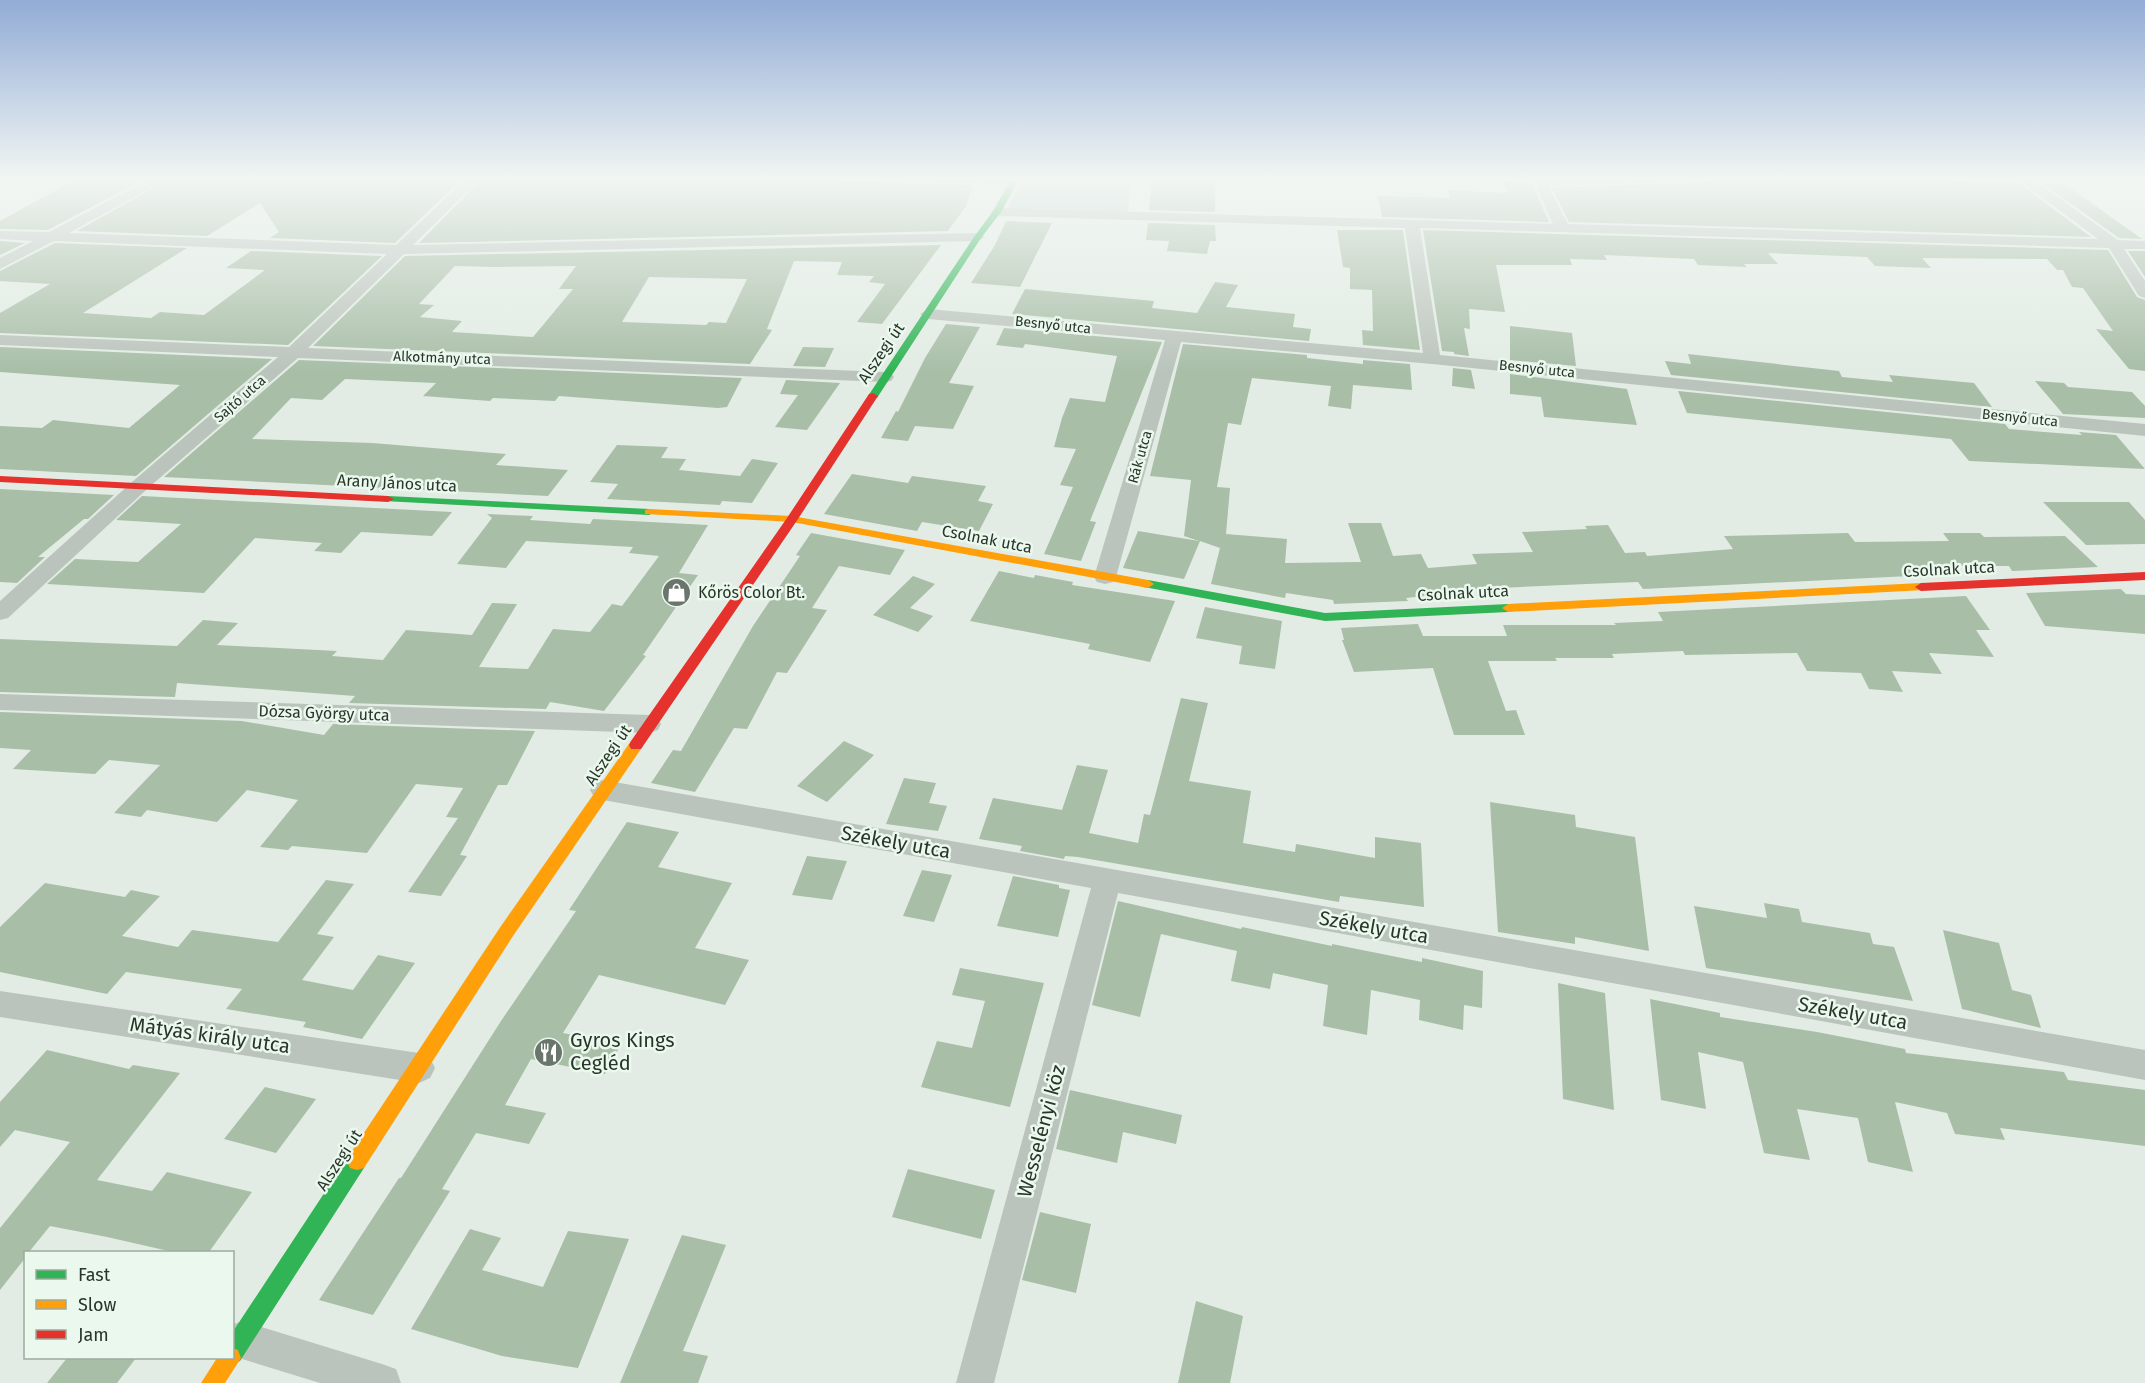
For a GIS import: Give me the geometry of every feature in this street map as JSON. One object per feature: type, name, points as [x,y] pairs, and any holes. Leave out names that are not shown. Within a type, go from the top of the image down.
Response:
[{"type":"street","points":[[0,264],[41,243]]},
{"type":"street","points":[[200,243],[399,250],[731,243]]},
{"type":"street","name":"Sajtó utca","points":[[0,613],[139,486],[294,352],[407,243]]},
{"type":"street","name":"Alszegi út","points":[[235,1350],[507,931],[792,519],[974,243]]},
{"type":"street","points":[[1415,243],[1432,359]]},
{"type":"street","points":[[2060,243],[2145,245]]},
{"type":"street","points":[[2114,244],[2145,293]]},
{"type":"street","name":"Besnyő utca","points":[[928,314],[1432,359],[2145,430]]},
{"type":"street","name":"Rák utca","points":[[1105,577],[1174,337]]},
{"type":"street","name":"Alkotmány utca","points":[[0,340],[885,377]]},
{"type":"street","name":"Arany János utca","points":[[0,479],[792,519]]},
{"type":"street","name":"Csolnak utca","points":[[792,519],[1325,617],[2145,576]]},
{"type":"street","name":"Dózsa György utca","points":[[0,702],[649,724]]},
{"type":"street","name":"Székely utca","points":[[603,790],[2145,1065]]},
{"type":"street","name":"Wesselényi köz","points":[[975,1383],[1107,880]]},
{"type":"street","name":"Mátyás király utca","points":[[0,1004],[419,1068]]},
{"type":"street","points":[[235,1350],[382,1383]]},
{"type":"street","name":"Alszegi út","points":[[212,1383],[229,1359]]},
{"type":"building","points":[[0,243],[25,243],[0,255]]},
{"type":"building","points":[[55,243],[187,248],[83,313],[151,318],[160,312],[204,315],[265,270],[226,268],[251,251],[382,256],[288,345],[0,333],[0,313],[50,284],[0,281],[0,271]]},
{"type":"building","points":[[996,243],[1042,243],[1020,287],[971,283]]},
{"type":"building","points":[[1169,243],[1210,243],[1207,254],[1167,251]]},
{"type":"building","points":[[1339,243],[1405,243],[1420,350],[1363,345],[1362,330],[1373,331],[1372,290],[1350,289],[1350,268],[1343,267]]},
{"type":"building","points":[[1425,243],[1852,243],[2108,250],[2137,297],[2145,300],[2145,371],[2129,369],[2096,329],[2113,331],[2083,288],[2072,287],[2063,270],[2057,270],[2047,259],[1922,258],[1931,268],[1875,266],[1867,257],[1768,253],[1778,264],[1744,264],[1747,267],[1698,265],[1694,259],[1604,255],[1607,260],[1570,259],[1572,265],[1496,265],[1505,312],[1469,309],[1470,329],[1464,328],[1469,356],[1442,351]]},
{"type":"building","points":[[941,245],[882,324],[857,322],[885,284],[869,282],[874,276],[837,275],[842,262],[794,261],[767,329],[772,330],[750,364],[313,346],[405,256]],"holes":[[[455,266],[494,267],[576,266],[559,289],[573,289],[533,337],[452,332],[462,321],[420,317],[434,305],[419,304]],[[649,277],[747,279],[726,323],[709,322],[706,325],[622,322]]]},
{"type":"building","points":[[2128,251],[2145,251],[2145,277]]},
{"type":"building","points":[[1215,282],[1238,285],[1226,307],[1295,314],[1293,327],[1311,329],[1309,341],[1012,314],[1025,289],[1154,301],[1152,308],[1197,313]]},
{"type":"building","points":[[946,324],[980,327],[949,383],[974,386],[953,429],[915,426],[908,441],[881,438],[896,411],[898,412],[925,358]]},
{"type":"building","points":[[1510,326],[1572,333],[1576,366],[1510,360]]},
{"type":"building","points":[[1004,328],[1162,342],[1090,521],[1096,522],[1081,561],[1044,554],[1073,487],[1060,485],[1076,449],[1054,447],[1070,398],[1105,402],[1117,356],[1025,344],[1023,348],[996,345]]},
{"type":"building","points":[[1183,344],[1307,355],[1307,358],[1363,364],[1363,360],[1410,364],[1412,390],[1353,385],[1351,409],[1328,406],[1331,386],[1252,378],[1241,425],[1228,423],[1217,487],[1230,488],[1226,534],[1287,539],[1285,563],[1361,562],[1348,523],[1381,523],[1393,556],[1421,554],[1428,568],[1477,564],[1472,554],[1533,552],[1522,532],[1587,529],[1585,526],[1608,525],[1625,553],[1645,552],[1647,556],[1733,549],[1724,536],[1848,533],[1855,542],[1949,541],[1943,533],[1980,533],[1984,537],[2065,536],[2098,567],[2012,571],[2009,566],[1944,566],[1950,574],[1643,589],[1638,582],[1433,591],[1433,595],[1406,598],[1408,601],[1334,604],[1333,600],[1286,593],[1285,598],[1211,584],[1220,548],[1200,541],[1184,579],[1123,568],[1138,531],[1199,541],[1184,536],[1191,480],[1150,476]]},
{"type":"building","points":[[0,347],[272,359],[136,476],[0,469],[0,426],[42,428],[53,420],[129,428],[180,385],[0,372]]},
{"type":"building","points":[[803,347],[834,348],[825,367],[793,366]]},
{"type":"building","points":[[1688,354],[1839,371],[1842,377],[1893,382],[1889,375],[1974,383],[1992,407],[1671,375],[1665,361],[1691,364]]},
{"type":"building","points":[[299,360],[742,378],[727,407],[718,408],[559,396],[555,401],[493,398],[490,401],[423,396],[436,383],[345,379],[322,400],[291,398],[252,439],[372,443],[506,454],[496,465],[568,470],[548,496],[164,477]]},
{"type":"building","points":[[1453,368],[1471,370],[1475,389],[1452,386]]},
{"type":"building","points":[[1510,374],[1627,389],[1637,425],[1544,417],[1541,397],[1510,394]]},
{"type":"building","points":[[786,380],[840,383],[807,430],[775,427],[798,395],[780,394]]},
{"type":"building","points":[[2035,381],[2064,383],[2068,387],[2132,392],[2145,406],[2145,418],[2063,414]]},
{"type":"building","points":[[1678,391],[2005,424],[2009,429],[2082,435],[2079,432],[2116,435],[2145,469],[1969,461],[1951,439],[1687,413]]},
{"type":"building","points":[[617,445],[668,447],[661,458],[686,459],[679,470],[740,476],[752,459],[778,463],[752,503],[722,501],[720,505],[607,499],[618,484],[590,482]]},
{"type":"building","points":[[852,474],[908,483],[912,476],[986,486],[978,501],[993,504],[979,531],[922,522],[917,531],[824,514]]},
{"type":"building","points":[[0,489],[114,495],[88,519],[84,519],[38,557],[45,557],[17,583],[0,582]]},
{"type":"building","points":[[142,496],[452,512],[432,536],[361,532],[341,553],[314,551],[322,543],[255,538],[204,593],[47,584],[75,559],[138,562],[181,524],[116,520]]},
{"type":"building","points":[[2043,502],[2129,502],[2145,520],[2145,544],[2086,545]]},
{"type":"building","points":[[487,514],[533,516],[530,520],[590,524],[593,519],[708,525],[679,573],[698,575],[643,655],[646,656],[604,711],[550,702],[546,709],[349,703],[355,696],[177,683],[175,697],[0,692],[0,639],[177,646],[203,620],[238,623],[217,645],[337,651],[332,656],[383,660],[406,630],[472,635],[492,603],[517,604],[479,667],[528,669],[553,629],[590,632],[612,604],[622,606],[659,556],[629,553],[633,547],[526,541],[506,568],[457,564],[492,518]]},
{"type":"building","points":[[811,533],[905,550],[890,575],[839,566],[812,608],[827,610],[787,673],[777,672],[747,729],[734,728],[695,792],[651,783],[673,750],[681,751],[753,626],[800,556],[796,555]]},
{"type":"building","points":[[999,571],[1034,578],[1035,575],[1073,582],[1072,585],[1175,601],[1150,662],[1088,649],[1090,644],[970,621]]},
{"type":"building","points":[[913,576],[935,584],[910,608],[933,616],[918,632],[873,615]]},
{"type":"building","points":[[2121,589],[2126,594],[2145,595],[2145,634],[2045,626],[2026,593]]},
{"type":"building","points":[[1966,596],[1990,630],[1976,630],[1994,657],[1929,653],[1942,674],[1892,671],[1903,692],[1869,689],[1861,673],[1807,671],[1797,653],[1685,655],[1683,651],[1612,654],[1614,658],[1555,658],[1557,661],[1488,661],[1506,711],[1516,710],[1525,735],[1454,735],[1433,668],[1354,672],[1342,640],[1344,640],[1341,628],[1418,624],[1423,636],[1507,636],[1503,625],[1616,625],[1614,623],[1663,621],[1658,612]]},
{"type":"building","points":[[1205,607],[1282,621],[1275,669],[1239,664],[1242,646],[1196,638]]},
{"type":"building","points":[[1181,698],[1208,703],[1189,781],[1251,791],[1243,843],[1295,852],[1296,844],[1375,858],[1375,837],[1421,843],[1424,907],[1340,896],[1339,902],[1078,857],[1065,856],[1064,859],[1020,851],[1022,846],[979,839],[993,798],[1062,810],[1077,765],[1108,770],[1089,833],[1138,843],[1144,814],[1150,815]]},
{"type":"building","points":[[0,712],[242,721],[324,735],[333,724],[535,731],[507,785],[498,785],[460,855],[467,856],[441,896],[408,892],[458,818],[446,817],[463,788],[416,784],[367,853],[292,846],[288,850],[260,847],[298,800],[247,790],[217,822],[147,810],[141,817],[114,813],[160,765],[109,760],[95,774],[13,769],[31,750],[0,748]]},
{"type":"building","points":[[844,741],[874,755],[827,802],[797,786]]},
{"type":"building","points":[[904,778],[936,783],[929,803],[947,806],[938,831],[886,824]]},
{"type":"building","points":[[1490,802],[1575,815],[1576,827],[1635,837],[1649,951],[1575,937],[1575,944],[1498,932]]},
{"type":"building","points":[[627,822],[679,832],[658,867],[732,883],[695,948],[749,960],[725,1005],[599,975],[563,1033],[621,1044],[605,1074],[531,1059],[505,1105],[546,1113],[529,1144],[476,1133],[442,1189],[450,1191],[373,1315],[319,1300],[401,1178],[501,1021],[576,911],[569,910]]},
{"type":"building","points":[[807,856],[847,861],[832,900],[792,895]]},
{"type":"building","points":[[922,870],[952,875],[934,922],[903,916]]},
{"type":"building","points":[[1013,876],[1059,885],[1059,888],[1070,890],[1058,937],[997,926]]},
{"type":"building","points":[[326,880],[354,884],[317,934],[334,937],[302,980],[353,990],[378,955],[415,963],[362,1039],[303,1027],[306,1022],[226,1009],[242,989],[126,972],[107,994],[0,972],[0,927],[45,883],[125,897],[131,890],[160,896],[122,936],[178,947],[192,930],[278,942]]},
{"type":"building","points":[[1118,901],[1241,929],[1242,927],[1422,962],[1422,958],[1483,971],[1482,1008],[1464,1005],[1463,1030],[1419,1020],[1420,1000],[1371,990],[1367,1035],[1323,1026],[1328,985],[1273,973],[1270,989],[1231,981],[1237,951],[1161,934],[1140,1017],[1092,1005]]},
{"type":"building","points":[[1764,903],[1799,909],[1802,922],[1870,933],[1873,944],[1894,947],[1913,1001],[1706,968],[1694,906],[1767,918]]},
{"type":"building","points":[[1943,930],[1999,943],[2012,990],[2031,995],[2041,1028],[1962,1009]]},
{"type":"building","points":[[960,968],[1044,983],[1010,1107],[921,1087],[937,1041],[972,1048],[985,1001],[952,995]]},
{"type":"building","points":[[1558,983],[1605,993],[1614,1110],[1563,1099]]},
{"type":"building","points":[[1650,999],[1720,1013],[1720,1017],[1905,1049],[1906,1053],[2064,1072],[2068,1080],[2145,1090],[2145,1146],[2000,1128],[2005,1140],[1955,1134],[1947,1113],[1895,1102],[1913,1172],[1868,1162],[1858,1118],[1797,1109],[1810,1160],[1764,1153],[1743,1062],[1698,1052],[1706,1109],[1661,1100]]},
{"type":"building","points":[[47,1050],[129,1069],[133,1065],[180,1073],[97,1180],[152,1191],[167,1172],[252,1192],[210,1251],[169,1251],[50,1226],[30,1251],[24,1251],[24,1260],[0,1290],[0,1228],[70,1142],[15,1130],[0,1147],[0,1102]]},
{"type":"building","points":[[265,1087],[316,1099],[276,1153],[224,1139]]},
{"type":"building","points":[[1070,1090],[1182,1115],[1176,1144],[1123,1132],[1117,1163],[1056,1149]]},
{"type":"building","points":[[908,1169],[995,1190],[981,1239],[892,1217]]},
{"type":"building","points":[[1040,1212],[1091,1224],[1076,1293],[1022,1280]]},
{"type":"building","points":[[470,1229],[501,1238],[482,1270],[543,1287],[568,1231],[629,1239],[578,1368],[502,1356],[411,1329]]},
{"type":"building","points":[[682,1235],[726,1245],[683,1351],[708,1356],[698,1383],[620,1383]]},
{"type":"building","points":[[1196,1301],[1243,1316],[1230,1383],[1178,1383]]},
{"type":"building","points":[[66,1359],[135,1359],[117,1383],[47,1383]]},
{"type":"traffic: fast","points":[[873,396],[974,243]]},
{"type":"traffic: fast","points":[[388,499],[649,512]]},
{"type":"traffic: fast","points":[[1148,584],[1325,617],[1508,608]]},
{"type":"traffic: fast","points":[[234,1350],[357,1161]]},
{"type":"traffic: slow","points":[[649,512],[792,519],[1148,584]]},
{"type":"traffic: slow","points":[[1508,608],[1921,587]]},
{"type":"traffic: slow","points":[[357,1161],[507,931],[636,745]]},
{"type":"traffic: slow","points":[[212,1383],[229,1359]]},
{"type":"traffic: jam","points":[[636,745],[792,519],[873,396]]},
{"type":"traffic: jam","points":[[0,479],[388,499]]},
{"type":"traffic: jam","points":[[1921,587],[2145,576]]},
{"type":"place","name":"Kőrös Color Bt.","points":[[677,592]]},
{"type":"place","name":"Gyros Kings Cegléd","points":[[549,1052]]}]
